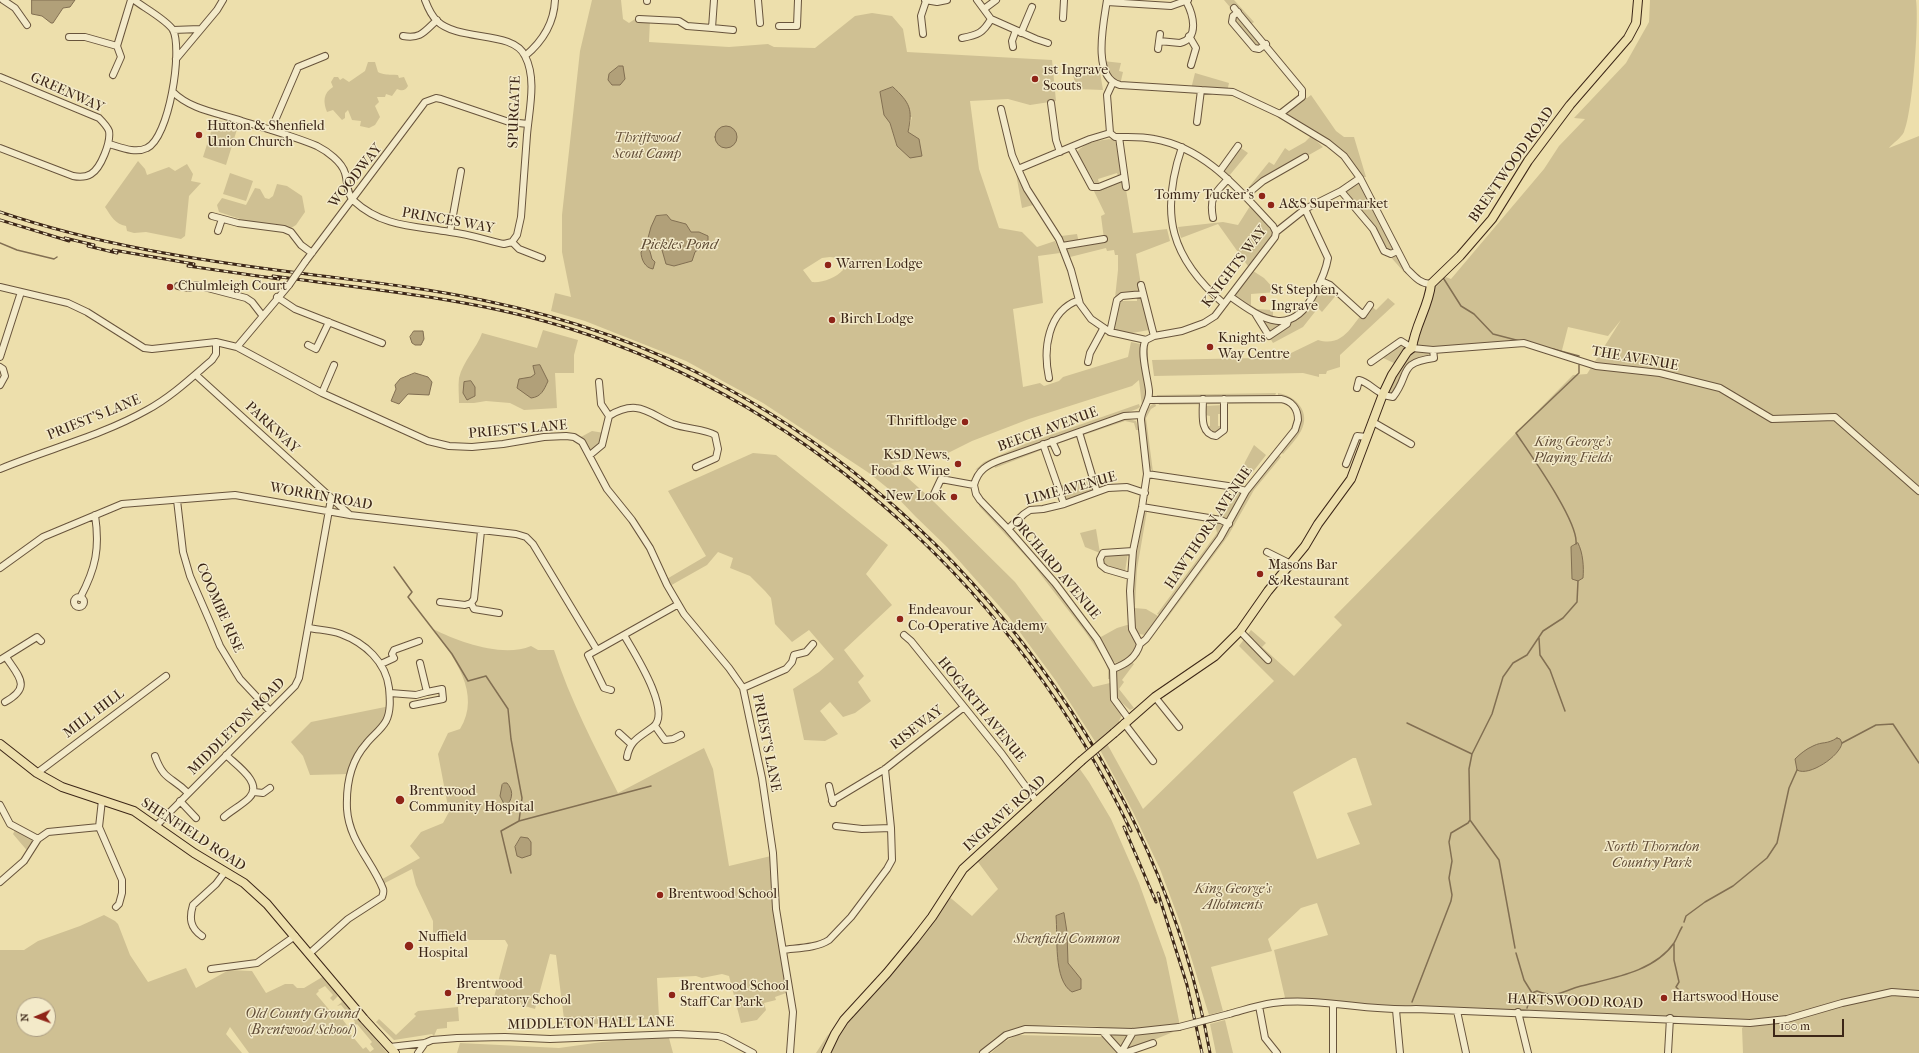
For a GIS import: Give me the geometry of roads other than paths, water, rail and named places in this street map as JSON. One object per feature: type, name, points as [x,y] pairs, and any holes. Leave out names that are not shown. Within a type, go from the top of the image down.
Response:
[{"type":"main road","name":"BRENTWOOD ROAD","points":[[1431,284],[1460,256],[1492,219],[1528,161],[1565,112],[1628,38],[1636,23],[1638,0]]},
{"type":"main road","points":[[1412,348],[1414,338],[1430,298],[1431,284]]},
{"type":"main road","name":"INGRAVE ROAD","points":[[826,1053],[844,1020],[887,973],[919,933],[963,869],[1126,721],[1155,697],[1215,656],[1240,631],[1268,591],[1305,546],[1318,524],[1351,479],[1383,394],[1392,375],[1407,352],[1412,348]]},
{"type":"main road","name":"SHENFIELD ROAD","points":[[0,744],[37,773],[62,787],[134,811],[256,894],[310,953],[364,1019],[392,1050]]},
{"type":"street","points":[[3,0],[15,8],[27,25]]},
{"type":"street","points":[[0,148],[45,166],[79,177],[91,175],[109,144],[131,150],[140,150],[152,146],[171,103],[173,92],[176,59],[173,30],[164,21],[133,0],[117,46],[121,57],[113,75]]},
{"type":"street","points":[[176,59],[192,41],[200,28],[217,10],[223,0]]},
{"type":"street","name":"SPURGATE","points":[[425,0],[431,14],[437,20],[454,31],[515,44],[526,56],[531,84],[528,124],[521,217],[517,235],[512,242]]},
{"type":"street","points":[[526,56],[539,43],[546,33],[551,23],[555,0]]},
{"type":"street","points":[[712,28],[714,0]]},
{"type":"street","points":[[758,0],[760,23]]},
{"type":"street","points":[[779,26],[797,26],[798,0]]},
{"type":"street","points":[[923,34],[921,16],[925,1],[937,2],[947,0]]},
{"type":"street","points":[[977,0],[991,19],[1048,43]]},
{"type":"street","points":[[984,9],[996,0]]},
{"type":"street","points":[[1062,18],[1064,0]]},
{"type":"street","points":[[1159,41],[1180,43],[1184,42],[1189,36],[1194,26],[1194,21],[1187,1],[1167,6],[1107,1],[1103,26],[1102,66],[1106,76],[1113,82],[1120,85],[1233,92],[1280,114],[1328,143],[1344,156],[1360,178],[1407,269],[1416,279],[1424,283],[1431,284]]},
{"type":"street","points":[[1013,47],[1012,41],[1032,7]]},
{"type":"street","points":[[1266,44],[1259,49],[1254,48],[1232,22],[1236,10],[1266,44],[1302,90],[1304,96],[1280,114]]},
{"type":"street","points":[[639,19],[678,21],[688,26],[733,30]]},
{"type":"street","points":[[962,38],[974,36],[984,30],[991,19]]},
{"type":"street","points":[[403,36],[414,38],[421,35],[437,20]]},
{"type":"street","points":[[173,30],[200,28]]},
{"type":"street","points":[[1158,49],[1160,34]]},
{"type":"street","points":[[1189,36],[1196,48],[1191,65]]},
{"type":"street","points":[[69,37],[85,37],[117,46]]},
{"type":"street","points":[[272,130],[298,67],[325,56]]},
{"type":"street","name":"GREENWAY","points":[[0,76],[99,118],[108,130],[109,144]]},
{"type":"street","points":[[1110,133],[1107,95],[1113,82]]},
{"type":"street","points":[[1197,122],[1201,90]]},
{"type":"street","points":[[173,92],[180,99],[197,107],[272,130],[318,147],[330,155],[345,172],[347,186],[352,200]]},
{"type":"street","points":[[171,103],[180,99]]},
{"type":"street","name":"WOODWAY","points":[[237,347],[288,285],[425,102],[441,99],[509,122],[528,124]]},
{"type":"street","points":[[1051,103],[1054,128],[1060,152]]},
{"type":"street","points":[[1001,109],[1012,155],[1027,189],[1053,228],[1062,246],[1071,270],[1078,300],[1086,314],[1103,329],[1146,340],[1143,349],[1149,400],[1141,416],[1147,474],[1130,576],[1132,629],[1140,644]]},
{"type":"street","points":[[1018,169],[1110,133],[1119,137],[1155,139],[1182,147],[1197,155],[1220,171],[1273,226],[1276,232]]},
{"type":"street","points":[[1119,137],[1126,187]]},
{"type":"street","points":[[1220,171],[1238,146]]},
{"type":"street","points":[[1182,147],[1172,183],[1170,199],[1175,240],[1192,272],[1206,289],[1224,304]]},
{"type":"street","points":[[1071,148],[1092,187],[1099,187],[1124,177]]},
{"type":"street","points":[[1245,196],[1263,181],[1305,157]]},
{"type":"street","points":[[450,232],[461,171]]},
{"type":"street","name":"KNIGHTS WAY","points":[[1146,340],[1154,336],[1182,331],[1204,323],[1215,316],[1231,297],[1275,237],[1276,232],[1305,209],[1341,191],[1360,178]]},
{"type":"street","points":[[1213,218],[1211,208],[1214,196],[1228,179]]},
{"type":"street","points":[[1341,191],[1373,229],[1384,251],[1391,254],[1397,252]]},
{"type":"street","name":"PRINCES WAY","points":[[352,200],[380,219],[392,223],[450,232],[504,244],[512,242],[519,249],[542,258]]},
{"type":"street","points":[[1256,315],[1269,336],[1287,324],[1288,321],[1299,315],[1308,306],[1321,281],[1328,258],[1305,209]]},
{"type":"street","points":[[212,216],[238,224],[284,229],[291,232],[301,245],[312,252]]},
{"type":"street","points":[[218,231],[222,219]]},
{"type":"street","points":[[1062,246],[1104,239]]},
{"type":"street","points":[[1321,281],[1330,285],[1363,315],[1370,305]]},
{"type":"street","points":[[178,286],[190,288],[196,285],[246,298],[252,302],[262,315]]},
{"type":"street","points":[[1141,285],[1154,336]]},
{"type":"street","points":[[0,287],[77,306],[144,348],[152,349],[216,342]]},
{"type":"street","points":[[0,357],[21,292]]},
{"type":"street","points":[[1110,332],[1117,300],[1122,296],[1143,294]]},
{"type":"street","points":[[277,297],[295,309],[382,343]]},
{"type":"street","points":[[1231,297],[1256,315],[1273,320],[1288,321]]},
{"type":"street","points":[[1049,378],[1046,355],[1050,333],[1056,319],[1065,307],[1078,300]]},
{"type":"street","points":[[308,346],[316,349],[329,322]]},
{"type":"street","points":[[1088,362],[1094,344],[1103,329]]},
{"type":"street","points":[[1371,362],[1398,342],[1401,341],[1412,348]]},
{"type":"street","name":"PRIEST'S LANE","points":[[0,469],[132,418],[175,393],[212,360],[216,354],[216,342],[237,347],[322,393],[392,426],[439,444],[460,447],[486,446],[544,437],[566,436],[579,439],[590,455],[607,489],[632,520],[650,548],[677,605],[699,634],[738,678],[743,688],[762,778],[773,853],[776,909],[792,1012],[790,1053]]},
{"type":"street","name":"THE AVENUE","points":[[1412,348],[1433,350],[1524,343],[1596,366],[1660,373],[1720,388],[1772,419],[1835,416],[1919,491]]},
{"type":"street","points":[[1357,388],[1359,380],[1383,394],[1393,397],[1406,370],[1413,362],[1434,358],[1433,350]]},
{"type":"street","points":[[322,393],[334,365]]},
{"type":"street","points":[[0,367],[5,376],[0,385]]},
{"type":"street","name":"PARKWAY","points":[[196,375],[350,515]]},
{"type":"street","points":[[590,455],[602,445],[609,416],[601,404],[599,382]]},
{"type":"street","points":[[1203,400],[1204,429],[1208,434],[1216,436],[1224,430],[1224,399]]},
{"type":"street","name":"HAWTHORN AVENUE","points":[[1113,669],[1130,661],[1138,650],[1140,644],[1146,639],[1182,590],[1229,524],[1246,491],[1295,430],[1298,416],[1293,405],[1285,400],[1149,400]]},
{"type":"street","points":[[609,416],[624,409],[638,408],[672,424],[690,430],[705,430],[712,433],[717,440],[716,458],[696,467]]},
{"type":"street","name":"BEECH AVENUE","points":[[974,485],[977,475],[988,465],[1124,416],[1141,416]]},
{"type":"street","points":[[1373,422],[1411,444]]},
{"type":"street","points":[[1079,432],[1097,492]]},
{"type":"street","points":[[1346,464],[1357,436],[1367,437]]},
{"type":"street","points":[[1052,441],[1057,452]]},
{"type":"street","points":[[1043,444],[1064,504]]},
{"type":"street","points":[[1147,474],[1228,486],[1246,491]]},
{"type":"street","points":[[932,496],[941,478],[974,485]]},
{"type":"street","name":"ORCHARD AVENUE","points":[[974,485],[976,494],[980,500],[1008,529],[1055,583],[1097,639],[1113,669],[1114,699],[1126,721],[1153,761]]},
{"type":"street","name":"LIME AVENUE","points":[[1008,529],[1030,510],[1043,509],[1064,504],[1097,492],[1121,486],[1145,492]]},
{"type":"street","name":"WORRIN ROAD","points":[[0,568],[43,537],[122,504],[235,495],[328,512],[516,534],[530,540],[595,647]]},
{"type":"street","points":[[328,512],[331,499]]},
{"type":"street","name":"COOMBE RISE","points":[[177,500],[185,558],[190,576],[210,622],[223,650],[240,679],[270,711]]},
{"type":"street","points":[[1142,507],[1221,520],[1229,524]]},
{"type":"street","name":"MIDDLETON ROAD","points":[[156,826],[295,686],[299,678],[309,628],[328,512]]},
{"type":"street","points":[[80,598],[96,562],[98,544],[95,514]]},
{"type":"street","points":[[440,602],[465,605],[471,603],[474,599],[481,531]]},
{"type":"street","points":[[1130,576],[1106,569],[1101,565],[1100,559],[1103,553],[1133,551]]},
{"type":"street","points":[[1267,552],[1291,564]]},
{"type":"street","points":[[471,603],[474,609],[499,613]]},
{"type":"street","points":[[611,690],[604,688],[588,655],[595,647],[624,635],[677,605]]},
{"type":"street","points":[[309,628],[340,633],[366,648],[381,664],[390,693],[390,706],[386,721],[357,756],[351,770],[347,801],[348,817],[354,836],[384,892],[380,900],[348,919],[310,953]]},
{"type":"street","points":[[1240,631],[1268,660]]},
{"type":"street","points":[[624,635],[656,695],[659,713],[655,726],[630,743],[626,758]]},
{"type":"street","name":"HOGARTH AVENUE","points":[[904,635],[1002,754],[1037,802]]},
{"type":"street","points":[[0,660],[39,636]]},
{"type":"street","points":[[381,664],[394,658],[392,654],[394,650],[420,641]]},
{"type":"street","points":[[794,654],[806,652],[813,644]]},
{"type":"street","points":[[743,688],[786,669],[792,662],[794,654],[791,647]]},
{"type":"street","points":[[6,657],[22,681],[18,694],[10,702]]},
{"type":"street","points":[[420,663],[427,692]]},
{"type":"street","name":"MILL HILL","points":[[37,773],[166,676]]},
{"type":"street","points":[[390,693],[416,696],[442,689],[443,699],[413,705]]},
{"type":"street","points":[[1155,697],[1179,727]]},
{"type":"street","name":"RISEWAY","points":[[829,786],[832,802],[885,769],[964,707]]},
{"type":"street","points":[[655,726],[665,740],[673,739],[681,735]]},
{"type":"street","points":[[619,733],[630,743]]},
{"type":"street","points":[[224,817],[249,798],[254,792],[254,786],[251,780],[226,755]]},
{"type":"street","points":[[155,756],[162,773],[179,784],[188,793]]},
{"type":"street","points":[[783,950],[825,942],[842,927],[887,869],[893,854],[885,769]]},
{"type":"street","points":[[254,792],[263,793],[270,788]]},
{"type":"street","points":[[102,800],[99,827],[106,838],[122,880],[122,893],[119,904],[116,907]]},
{"type":"street","points":[[180,801],[196,818]]},
{"type":"street","points":[[0,805],[10,824],[38,838]]},
{"type":"street","points":[[836,826],[862,829],[891,828]]},
{"type":"street","points":[[0,882],[24,861],[38,838],[48,832],[99,827]]},
{"type":"street","points":[[202,936],[195,931],[191,924],[193,905],[216,884],[225,872]]},
{"type":"street","points":[[211,969],[257,963],[295,936]]},
{"type":"street","name":"HARTSWOOD ROAD","points":[[983,1053],[1006,1035],[1025,1029],[1133,1032],[1179,1027],[1259,1006],[1291,1002],[1396,1010],[1416,1009],[1518,1012],[1761,1022],[1787,1019],[1842,1003],[1892,992],[1919,994]]},
{"type":"street","points":[[1333,1005],[1333,1053]]},
{"type":"street","points":[[1259,1006],[1265,1038],[1276,1053]]},
{"type":"street","points":[[1396,1010],[1400,1053]]},
{"type":"street","points":[[1457,1011],[1466,1053]]},
{"type":"street","points":[[1518,1012],[1528,1053]]},
{"type":"street","points":[[1668,1053],[1670,1018]]},
{"type":"street","points":[[1103,1032],[1123,1052]]},
{"type":"street","points":[[1123,1052],[1133,1032]]},
{"type":"street","name":"MIDDLETON HALL LANE","points":[[392,1050],[425,1043],[432,1040],[471,1038],[550,1039],[677,1034],[718,1036],[725,1038],[753,1053]]},
{"type":"street","points":[[418,1053],[425,1043]]},
{"type":"street","points":[[1123,1052],[1153,1043]]},
{"type":"water","points":[[32,0],[75,0],[70,7],[63,8],[53,23],[51,23],[42,16],[32,14]]},
{"type":"water","points":[[619,66],[623,66],[625,79],[620,85],[612,85],[608,80],[609,74]]},
{"type":"water","points":[[893,87],[907,102],[910,112],[908,132],[919,139],[922,156],[910,158],[897,146],[890,123],[884,115],[880,92]]},
{"type":"water","points":[[726,126],[734,129],[737,137],[734,145],[726,148],[718,145],[715,137],[718,129]]},
{"type":"water","name":"Pickles Pond","points":[[667,215],[671,220],[686,224],[691,232],[699,232],[708,236],[708,242],[695,252],[692,261],[674,266],[666,264],[662,250],[648,238],[656,216]]},
{"type":"water","points":[[649,248],[652,259],[655,262],[653,269],[646,265],[641,255],[641,252],[644,249]]},
{"type":"water","points":[[414,331],[423,331],[424,339],[421,345],[415,345],[412,343],[410,337]]},
{"type":"water","points":[[540,365],[548,381],[540,395],[531,398],[517,388],[519,379],[531,377],[535,374],[533,366]]},
{"type":"water","points":[[415,373],[428,377],[432,382],[429,395],[408,394],[399,404],[391,401],[396,389],[395,385],[400,379]]},
{"type":"water","points":[[471,381],[475,387],[475,396],[467,400],[463,393],[464,382]]},
{"type":"water","points":[[1578,543],[1582,556],[1583,578],[1578,581],[1572,579],[1571,547]]},
{"type":"water","points":[[1837,738],[1840,739],[1842,743],[1836,754],[1830,759],[1809,771],[1797,770],[1795,759],[1801,753],[1816,745],[1830,742]]},
{"type":"water","points":[[507,783],[511,791],[511,799],[508,804],[504,804],[500,796],[502,785]]},
{"type":"water","points":[[521,837],[528,838],[531,842],[531,855],[522,858],[517,856],[515,847]]},
{"type":"water","points":[[1064,913],[1067,932],[1068,963],[1081,979],[1081,989],[1072,992],[1066,986],[1059,968],[1056,916]]},
{"type":"waterway","points":[[0,243],[17,250],[54,259],[57,257]]},
{"type":"waterway","points":[[1442,276],[1461,306],[1474,314],[1493,334],[1520,341]]},
{"type":"waterway","points":[[1553,349],[1579,356]]},
{"type":"waterway","points":[[1576,544],[1575,534],[1570,520],[1562,505],[1516,433],[1579,373],[1579,365]]},
{"type":"waterway","points":[[394,567],[412,592],[408,597],[452,654],[468,681],[486,676],[508,709],[511,739],[522,798],[519,821]]},
{"type":"waterway","points":[[1412,1002],[1451,901],[1452,895],[1449,878],[1452,861],[1449,842],[1451,833],[1468,823],[1470,820],[1469,769],[1472,754],[1492,714],[1503,677],[1513,663],[1527,655],[1543,631],[1563,618],[1577,602],[1578,581]]},
{"type":"waterway","points":[[1539,638],[1540,655],[1550,670],[1565,711]]},
{"type":"waterway","points":[[1407,723],[1472,754]]},
{"type":"waterway","points":[[1842,743],[1876,725],[1893,724],[1919,763]]},
{"type":"waterway","points":[[1684,922],[1686,916],[1705,902],[1733,886],[1767,858],[1777,843],[1789,788],[1797,770]]},
{"type":"waterway","points":[[511,873],[501,831],[519,821],[651,786]]},
{"type":"waterway","points":[[1470,820],[1499,860],[1515,948]]},
{"type":"waterway","points":[[1527,1008],[1532,993],[1537,991],[1555,994],[1619,977],[1644,967],[1666,953],[1674,943],[1682,927]]},
{"type":"waterway","points":[[1674,944],[1674,960],[1679,982],[1676,987],[1680,991]]},
{"type":"waterway","points":[[1516,953],[1524,980],[1532,993]]},
{"type":"railway","points":[[0,212],[73,234],[148,250],[223,263],[436,291],[544,315],[636,345],[695,371],[723,386],[812,441],[896,507],[972,583],[1040,666],[1099,756],[1148,851],[1185,951],[1210,1053]]},
{"type":"railway","points":[[0,220],[69,241]]},
{"type":"railway","points":[[65,238],[94,245]]},
{"type":"railway","points":[[88,246],[117,253]]},
{"type":"railway","points":[[113,250],[194,264]]},
{"type":"railway","points":[[188,266],[279,279]]},
{"type":"railway","points":[[273,276],[423,296],[460,302],[534,318],[571,329],[662,364],[747,408],[828,461],[902,522],[970,591],[1031,665],[1085,746],[1131,831]]},
{"type":"railway","points":[[1124,827],[1156,902]]},
{"type":"railway","points":[[1158,893],[1187,985],[1202,1053]]},
{"type":"place","name":"1st Ingrave Scouts","points":[[1035,79]]},
{"type":"place","name":"Hutton & Shenfield Union Church","points":[[199,135]]},
{"type":"place","name":"Tommy Tucker's","points":[[1262,196]]},
{"type":"place","name":"A&S Supermarket","points":[[1271,205]]},
{"type":"place","name":"Warren Lodge","points":[[828,265]]},
{"type":"place","name":"Chulmleigh Court","points":[[170,287]]},
{"type":"place","name":"St Stephen, Ingrave","points":[[1263,299]]},
{"type":"place","name":"Birch Lodge","points":[[832,320]]},
{"type":"place","name":"Knights Way Centre","points":[[1210,347]]},
{"type":"place","name":"Thriftlodge","points":[[965,422]]},
{"type":"place","name":"KSD News, Food & Wine","points":[[958,464]]},
{"type":"place","name":"New Look","points":[[954,497]]},
{"type":"place","name":"Masons Bar & Restaurant","points":[[1260,574]]},
{"type":"place","name":"Endeavour Co-Operative Academy","points":[[900,619]]},
{"type":"place","name":"Brentwood Community Hospital","points":[[400,800]]},
{"type":"place","name":"Brentwood School","points":[[660,895]]},
{"type":"place","name":"Nuffield Hospital","points":[[409,946]]},
{"type":"place","name":"Brentwood Preparatory School","points":[[448,993]]},
{"type":"place","name":"Brentwood School Staff Car Park","points":[[672,995]]},
{"type":"place","name":"Hartswood House","points":[[1664,998]]},
{"type":"park label","name":"Thriftwood Scout Camp","points":[[647,148]]},
{"type":"park label","name":"King George's Playing Fields","points":[[1573,452]]},
{"type":"park label","name":"North Thorndon Country Park","points":[[1652,856]]},
{"type":"park label","name":"King George's Allotments","points":[[1233,898]]},
{"type":"park label","name":"Shenfield Common","points":[[1067,940]]},
{"type":"park label","name":"Old County Ground (Brentwood School)","points":[[302,1024]]}]
